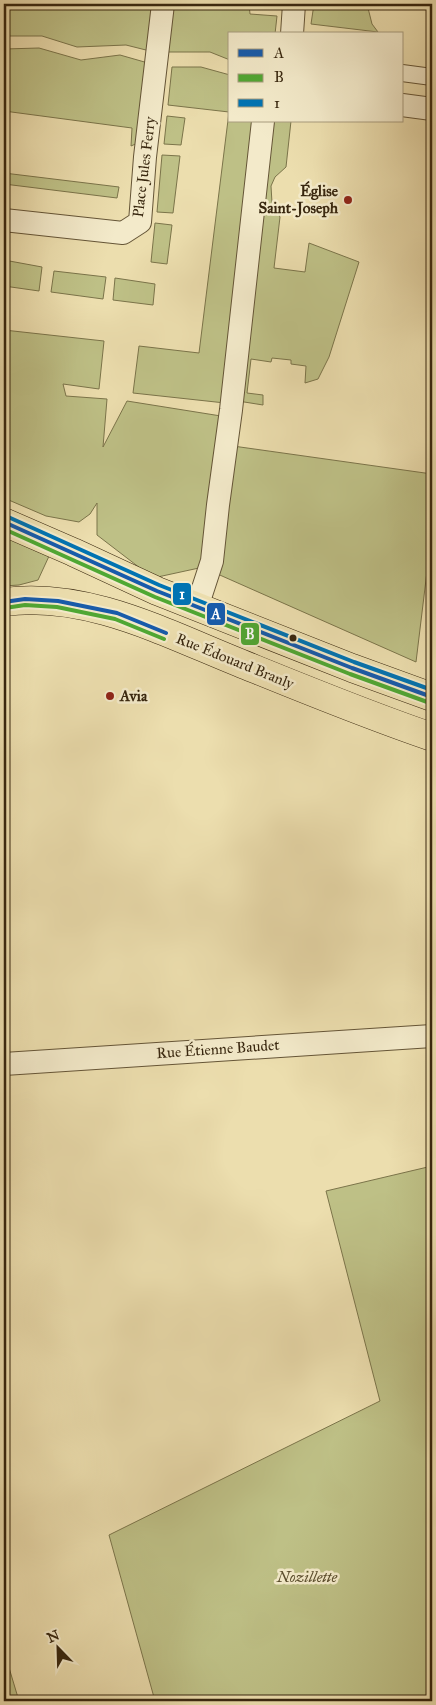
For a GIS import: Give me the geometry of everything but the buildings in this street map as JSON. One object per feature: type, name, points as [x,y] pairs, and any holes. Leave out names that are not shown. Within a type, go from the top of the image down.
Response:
[{"type":"main road","points":[[4,522],[157,592],[432,697]]},
{"type":"main road","name":"Rue Édouard Branly","points":[[4,602],[26,599],[58,601],[117,613],[368,716],[432,737]]},
{"type":"street","name":"Place Jules Ferry","points":[[4,220],[123,233],[140,222],[145,157],[163,4]]},
{"type":"street","points":[[292,32],[294,4]]},
{"type":"street","points":[[404,73],[432,76]]},
{"type":"street","points":[[404,106],[432,109]]},
{"type":"street","points":[[196,607],[212,561],[263,122]]},
{"type":"street","name":"Rue Étienne Baudet","points":[[4,1064],[432,1036]]},
{"type":"green space","points":[[4,4],[155,4],[150,51],[126,45],[77,47],[42,36],[4,36]]},
{"type":"green space","points":[[173,4],[249,4],[250,14],[277,16],[275,32],[228,32],[228,59],[210,52],[168,52]]},
{"type":"green space","points":[[314,4],[367,4],[372,24],[378,32],[311,24]]},
{"type":"green space","points":[[39,48],[81,60],[120,55],[148,63],[140,142],[131,146],[132,128],[4,111],[4,49]]},
{"type":"green space","points":[[172,67],[201,67],[228,74],[228,112],[168,105]]},
{"type":"green space","points":[[167,116],[185,118],[181,145],[164,144]]},
{"type":"green space","points":[[228,120],[228,122],[261,122],[225,403],[133,393],[139,346],[199,353]]},
{"type":"green space","points":[[270,122],[291,122],[286,167],[275,177],[271,186],[272,203],[280,217],[274,268],[305,272],[309,243],[359,262],[329,357],[318,379],[305,383],[306,366],[291,364],[291,360],[272,358],[271,362],[251,359],[247,393],[263,395],[263,405],[238,401]]},
{"type":"green space","points":[[162,155],[180,156],[173,213],[157,212]]},
{"type":"green space","points":[[4,173],[119,187],[117,198],[4,184]]},
{"type":"green space","points":[[155,223],[172,225],[167,264],[151,262]]},
{"type":"green space","points":[[4,260],[42,267],[39,291],[4,286]]},
{"type":"green space","points":[[54,271],[106,277],[103,299],[51,292]]},
{"type":"green space","points":[[115,278],[155,284],[153,305],[113,300]]},
{"type":"green space","points":[[4,330],[104,341],[99,389],[63,384],[66,396],[107,399],[103,447],[127,401],[221,416],[205,560],[199,568],[153,578],[97,535],[97,503],[90,514],[79,522],[46,516],[4,498]]},
{"type":"green space","points":[[233,446],[432,474],[432,530],[416,662],[213,572]]},
{"type":"green space","points":[[4,535],[50,554],[38,580],[19,585],[4,586]]},
{"type":"green space","name":"Nozillette","points":[[432,1166],[432,1701],[155,1701],[109,1535],[380,1401],[326,1191]]},
{"type":"green space","points":[[4,1651],[19,1701],[4,1701]]},
{"type":"transit line","name":"1","points":[[6,516],[159,585],[354,662],[432,690]]},
{"type":"transit line","name":"A","points":[[4,522],[157,591],[352,668],[432,697]]},
{"type":"transit line","name":"B","points":[[4,529],[155,597],[350,674],[430,703]]},
{"type":"transit line","name":"A","points":[[4,602],[25,599],[58,601],[117,613],[166,633]]},
{"type":"transit line","name":"B","points":[[5,608],[25,605],[57,607],[115,619],[164,639]]},
{"type":"place","name":"Église Saint-Joseph","points":[[348,200]]},
{"type":"place","name":"Avia","points":[[110,696]]}]
